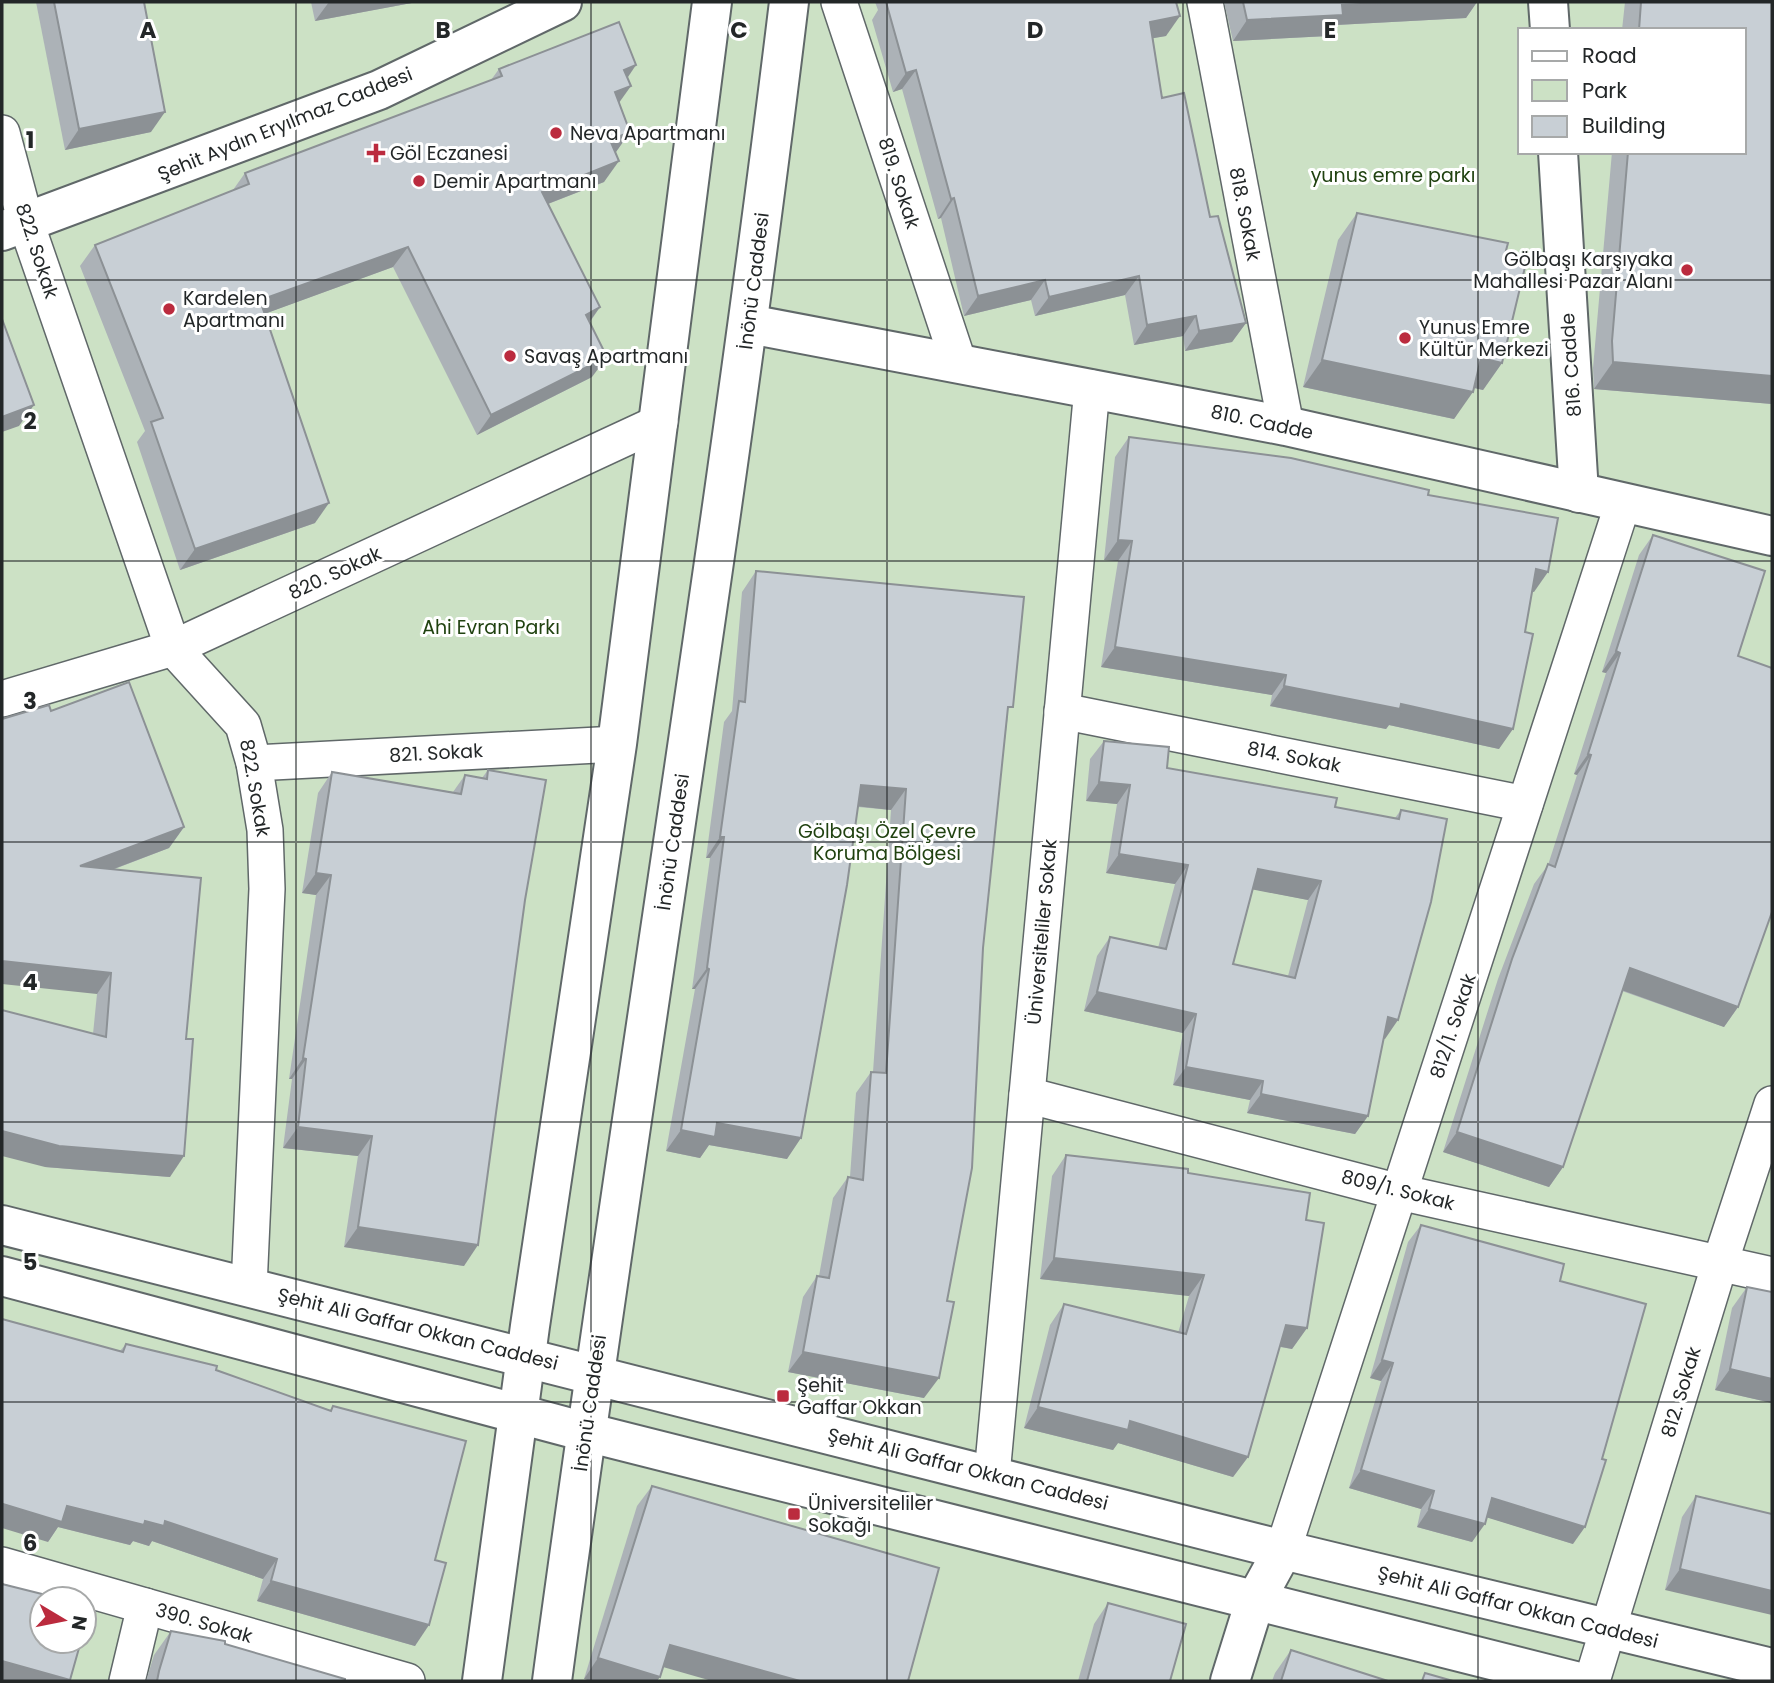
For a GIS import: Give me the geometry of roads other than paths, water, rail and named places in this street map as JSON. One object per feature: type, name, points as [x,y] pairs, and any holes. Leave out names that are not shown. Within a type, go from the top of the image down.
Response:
[{"type":"street","name":"Şehit Aydın Eryılmaz Caddesi","points":[[14,227],[379,90],[562,2]]},
{"type":"street","points":[[482,1681],[526,1356],[617,744],[712,2]]},
{"type":"street","name":"İnönü Caddesi","points":[[552,1681],[586,1432],[749,324],[789,2]]},
{"type":"street","name":"819. Sokak","points":[[839,2],[959,363]]},
{"type":"street","name":"818. Sokak","points":[[1205,2],[1286,426]]},
{"type":"street","points":[[1548,2],[1550,28]]},
{"type":"street","name":"822. Sokak","points":[[2,133],[14,227],[173,648],[243,725],[254,762],[265,830],[267,889],[249,1287]]},
{"type":"street","name":"816. Cadde","points":[[1558,154],[1579,493]]},
{"type":"street","name":"810. Cadde","points":[[749,324],[1286,426],[1772,536]]},
{"type":"street","name":"Üniversiteliler Sokak","points":[[992,1475],[1091,388]]},
{"type":"street","name":"820. Sokak","points":[[2,699],[173,648],[660,422]]},
{"type":"street","name":"812/1. Sokak","points":[[1283,1550],[1623,503]]},
{"type":"street","name":"814. Sokak","points":[[1062,711],[1525,804]]},
{"type":"street","name":"821. Sokak","points":[[254,762],[617,744]]},
{"type":"street","name":"809/1. Sokak","points":[[1027,1096],[1399,1192],[1772,1275]]},
{"type":"street","name":"812. Sokak","points":[[1592,1681],[1720,1263],[1772,1104]]},
{"type":"street","name":"Şehit Ali Gaffar Okkan Caddesi","points":[[2,1225],[595,1373],[1283,1550],[1772,1668]]},
{"type":"street","points":[[2,1276],[586,1432],[1575,1681]]},
{"type":"street","points":[[1230,1681],[1255,1601],[1283,1550]]},
{"type":"street","name":"390. Sokak","points":[[2,1565],[407,1681]]},
{"type":"street","points":[[127,1681],[145,1606]]},
{"type":"place","name":"Neva Apartmanı","points":[[556,133]]},
{"type":"place","name":"Göl Eczanesi","points":[[376,153]]},
{"type":"place","name":"Demir Apartmanı","points":[[419,181]]},
{"type":"place","name":"Gölbaşı Karşıyaka Mahallesi Pazar Alanı","points":[[1687,270]]},
{"type":"place","name":"Kardelen Apartmanı","points":[[169,309]]},
{"type":"place","name":"Yunus Emre Kültür Merkezi","points":[[1405,338]]},
{"type":"place","name":"Savaş Apartmanı","points":[[510,356]]},
{"type":"place","name":"Şehit Gaffar Okkan","points":[[783,1396]]},
{"type":"place","name":"Üniversiteliler Sokağı","points":[[794,1514]]},
{"type":"park label","name":"yunus emre parkı","points":[[1393,175]]},
{"type":"park label","name":"Ahi Evran Parkı","points":[[491,627]]},
{"type":"park label","name":"Gölbaşı Özel Çevre Koruma Bölgesi","points":[[887,842]]}]
